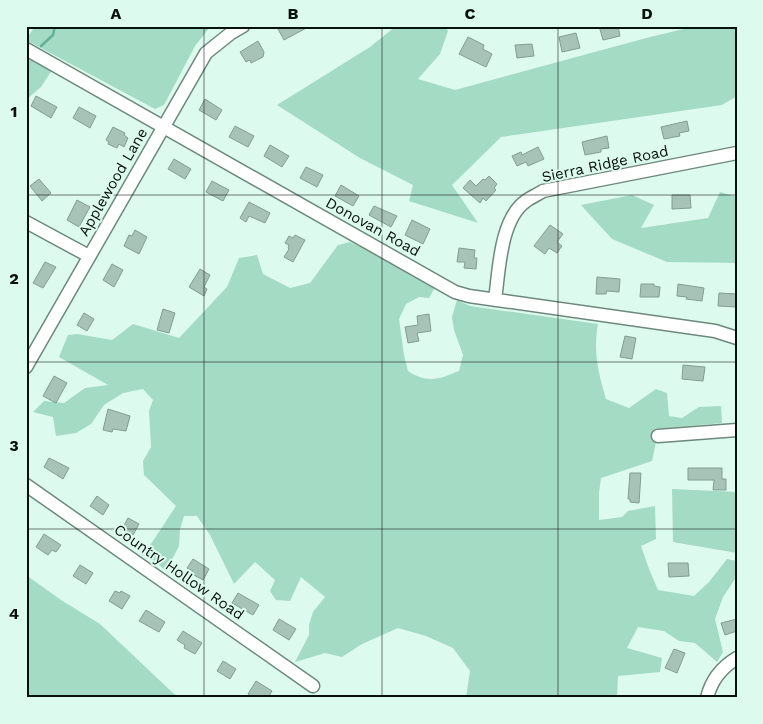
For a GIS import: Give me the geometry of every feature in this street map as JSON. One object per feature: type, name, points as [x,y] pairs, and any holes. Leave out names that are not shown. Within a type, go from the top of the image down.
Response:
[{"type":"street","name":"Applewood Lane","points":[[26,367],[206,53],[242,26]]},
{"type":"street","name":"Donovan Road","points":[[26,49],[455,292],[495,300],[715,331],[737,338]]},
{"type":"street","name":"Sierra Ridge Road","points":[[495,300],[503,244],[512,217],[524,202],[543,192],[737,154]]},
{"type":"street","points":[[26,222],[88,256]]},
{"type":"street","points":[[658,436],[737,430]]},
{"type":"street","name":"Country Hollow Road","points":[[26,485],[313,686]]},
{"type":"street","points":[[707,698],[709,689],[720,672],[737,658]]},
{"type":"green space","points":[[35,26],[210,27],[195,46],[164,105],[155,109],[26,40]]},
{"type":"green space","points":[[396,26],[445,26],[448,31],[440,54],[418,79],[455,90],[696,26],[737,26],[737,96],[722,105],[501,137],[452,185],[478,223],[409,201],[413,185],[360,158],[277,105],[370,47]]},
{"type":"green space","points":[[26,56],[52,70],[41,87],[26,100]]},
{"type":"green space","points":[[720,192],[737,197],[737,263],[667,262],[612,239],[581,205],[632,195],[654,205],[641,228],[708,218]]},
{"type":"green space","points":[[350,242],[435,287],[429,298],[419,297],[406,304],[399,319],[408,371],[415,375],[433,379],[459,371],[463,355],[454,330],[452,317],[457,300],[470,306],[598,324],[597,362],[606,399],[629,408],[656,389],[667,393],[669,416],[682,418],[699,407],[721,406],[722,423],[654,429],[656,442],[652,461],[601,478],[599,493],[599,520],[622,517],[628,511],[655,506],[656,539],[641,546],[658,590],[694,596],[709,582],[727,559],[737,561],[737,576],[723,597],[715,619],[723,652],[717,662],[695,643],[679,641],[664,631],[638,627],[627,648],[662,658],[660,672],[618,676],[617,698],[466,698],[470,671],[453,648],[426,636],[398,628],[362,644],[342,657],[325,653],[295,662],[309,635],[309,625],[313,612],[325,597],[301,577],[290,601],[276,600],[270,591],[275,580],[255,562],[234,584],[210,535],[197,516],[184,516],[180,529],[179,546],[166,571],[145,553],[176,506],[144,475],[143,461],[151,447],[149,411],[153,400],[143,389],[123,393],[104,405],[91,424],[76,433],[56,436],[53,417],[33,412],[44,401],[64,403],[85,388],[108,385],[59,357],[68,335],[77,334],[112,340],[133,324],[179,338],[227,287],[239,258],[257,255],[263,274],[290,288],[310,283],[338,245]]},
{"type":"green space","points":[[672,489],[737,492],[737,553],[673,542]]},
{"type":"green space","points":[[26,575],[61,600],[100,624],[174,694],[186,698],[26,698]]},
{"type":"building","points":[[282,26],[310,26],[284,40],[278,29]]},
{"type":"building","points":[[599,26],[618,26],[620,36],[603,40]]},
{"type":"building","points":[[576,33],[580,48],[562,52],[559,37]]},
{"type":"building","points":[[468,37],[484,45],[483,49],[492,54],[486,67],[459,54]]},
{"type":"building","points":[[258,41],[264,52],[263,57],[251,63],[250,60],[246,62],[240,52]]},
{"type":"building","points":[[532,44],[534,56],[517,58],[515,45]]},
{"type":"building","points":[[36,96],[57,107],[51,118],[31,106]]},
{"type":"building","points":[[205,99],[222,110],[216,120],[199,110]]},
{"type":"building","points":[[79,107],[96,116],[90,128],[73,118]]},
{"type":"building","points":[[687,121],[689,131],[679,133],[680,136],[664,139],[661,127]]},
{"type":"building","points":[[235,126],[254,136],[248,147],[229,137]]},
{"type":"building","points":[[113,127],[125,133],[124,135],[128,138],[124,147],[119,144],[117,148],[108,144],[109,142],[106,140]]},
{"type":"building","points":[[607,136],[609,148],[601,149],[601,152],[585,155],[582,142]]},
{"type":"building","points":[[270,145],[289,156],[282,167],[264,156]]},
{"type":"building","points":[[538,147],[544,159],[528,166],[526,162],[517,166],[512,156],[521,152],[522,155]]},
{"type":"building","points":[[174,159],[191,169],[185,179],[168,169]]},
{"type":"building","points":[[306,167],[323,175],[317,187],[300,178]]},
{"type":"building","points":[[489,176],[497,184],[494,188],[496,190],[486,201],[483,198],[480,203],[463,188],[470,180],[476,186]]},
{"type":"building","points":[[39,179],[51,193],[42,201],[30,186]]},
{"type":"building","points":[[212,181],[229,190],[223,201],[206,192]]},
{"type":"building","points":[[341,185],[359,196],[353,206],[335,196]]},
{"type":"building","points":[[672,195],[690,195],[691,208],[672,209]]},
{"type":"building","points":[[77,200],[90,207],[79,227],[67,220]]},
{"type":"building","points":[[249,202],[270,213],[265,223],[249,216],[246,222],[240,218]]},
{"type":"building","points":[[374,206],[397,216],[391,227],[369,215]]},
{"type":"building","points":[[412,220],[430,229],[423,244],[405,235]]},
{"type":"building","points":[[550,225],[563,234],[557,242],[562,246],[557,253],[549,248],[545,254],[534,246]]},
{"type":"building","points":[[135,230],[147,237],[139,254],[124,246],[129,235],[132,236]]},
{"type":"building","points":[[295,235],[305,240],[293,262],[284,257],[289,249],[289,245],[285,243],[289,236],[293,238]]},
{"type":"building","points":[[459,248],[475,250],[474,258],[477,258],[476,269],[464,268],[465,262],[457,262]]},
{"type":"building","points":[[45,262],[56,267],[43,288],[33,283]]},
{"type":"building","points":[[112,264],[123,270],[114,287],[103,280]]},
{"type":"building","points":[[200,269],[210,275],[204,287],[207,289],[204,296],[189,287]]},
{"type":"building","points":[[597,277],[620,279],[619,292],[607,291],[606,294],[596,294]]},
{"type":"building","points":[[641,284],[654,284],[654,286],[660,287],[659,297],[640,297]]},
{"type":"building","points":[[678,284],[704,288],[702,301],[677,296]]},
{"type":"building","points":[[719,293],[737,294],[737,307],[718,306]]},
{"type":"building","points":[[163,309],[175,313],[169,333],[157,330]]},
{"type":"building","points":[[84,313],[94,319],[87,331],[77,325]]},
{"type":"building","points":[[429,314],[431,331],[417,333],[419,341],[408,343],[405,327],[418,325],[417,316]]},
{"type":"building","points":[[625,336],[636,338],[632,359],[620,357]]},
{"type":"building","points":[[683,365],[705,367],[703,381],[682,379]]},
{"type":"building","points":[[54,376],[67,383],[56,403],[43,396]]},
{"type":"building","points":[[108,409],[130,416],[126,431],[113,429],[112,432],[103,430]]},
{"type":"building","points":[[49,458],[69,468],[63,479],[44,467]]},
{"type":"building","points":[[688,468],[722,468],[722,479],[726,479],[726,490],[713,490],[714,480],[688,480]]},
{"type":"building","points":[[630,473],[641,473],[639,503],[630,502],[630,499],[628,499]]},
{"type":"building","points":[[97,496],[109,505],[103,515],[90,506]]},
{"type":"building","points":[[128,518],[139,524],[133,535],[122,529]]},
{"type":"building","points":[[44,534],[61,545],[56,552],[52,550],[48,555],[36,547]]},
{"type":"building","points":[[193,559],[209,569],[203,580],[192,574],[193,571],[187,568]]},
{"type":"building","points":[[668,563],[688,563],[689,576],[669,577]]},
{"type":"building","points":[[80,565],[93,573],[86,584],[73,576]]},
{"type":"building","points":[[115,591],[120,593],[121,591],[130,596],[122,609],[109,601]]},
{"type":"building","points":[[238,593],[259,605],[253,615],[232,603]]},
{"type":"building","points":[[146,610],[165,622],[159,632],[139,621]]},
{"type":"building","points":[[279,619],[296,629],[289,640],[273,630]]},
{"type":"building","points":[[737,619],[737,631],[725,635],[721,623]]},
{"type":"building","points":[[183,631],[202,643],[195,654],[184,648],[185,645],[177,640]]},
{"type":"building","points":[[674,649],[685,653],[677,673],[665,668]]},
{"type":"building","points":[[223,661],[236,669],[230,679],[217,671]]},
{"type":"building","points":[[256,681],[272,691],[268,698],[254,698],[248,694]]},
{"type":"waterway","points":[[41,46],[53,35],[55,26]]}]
